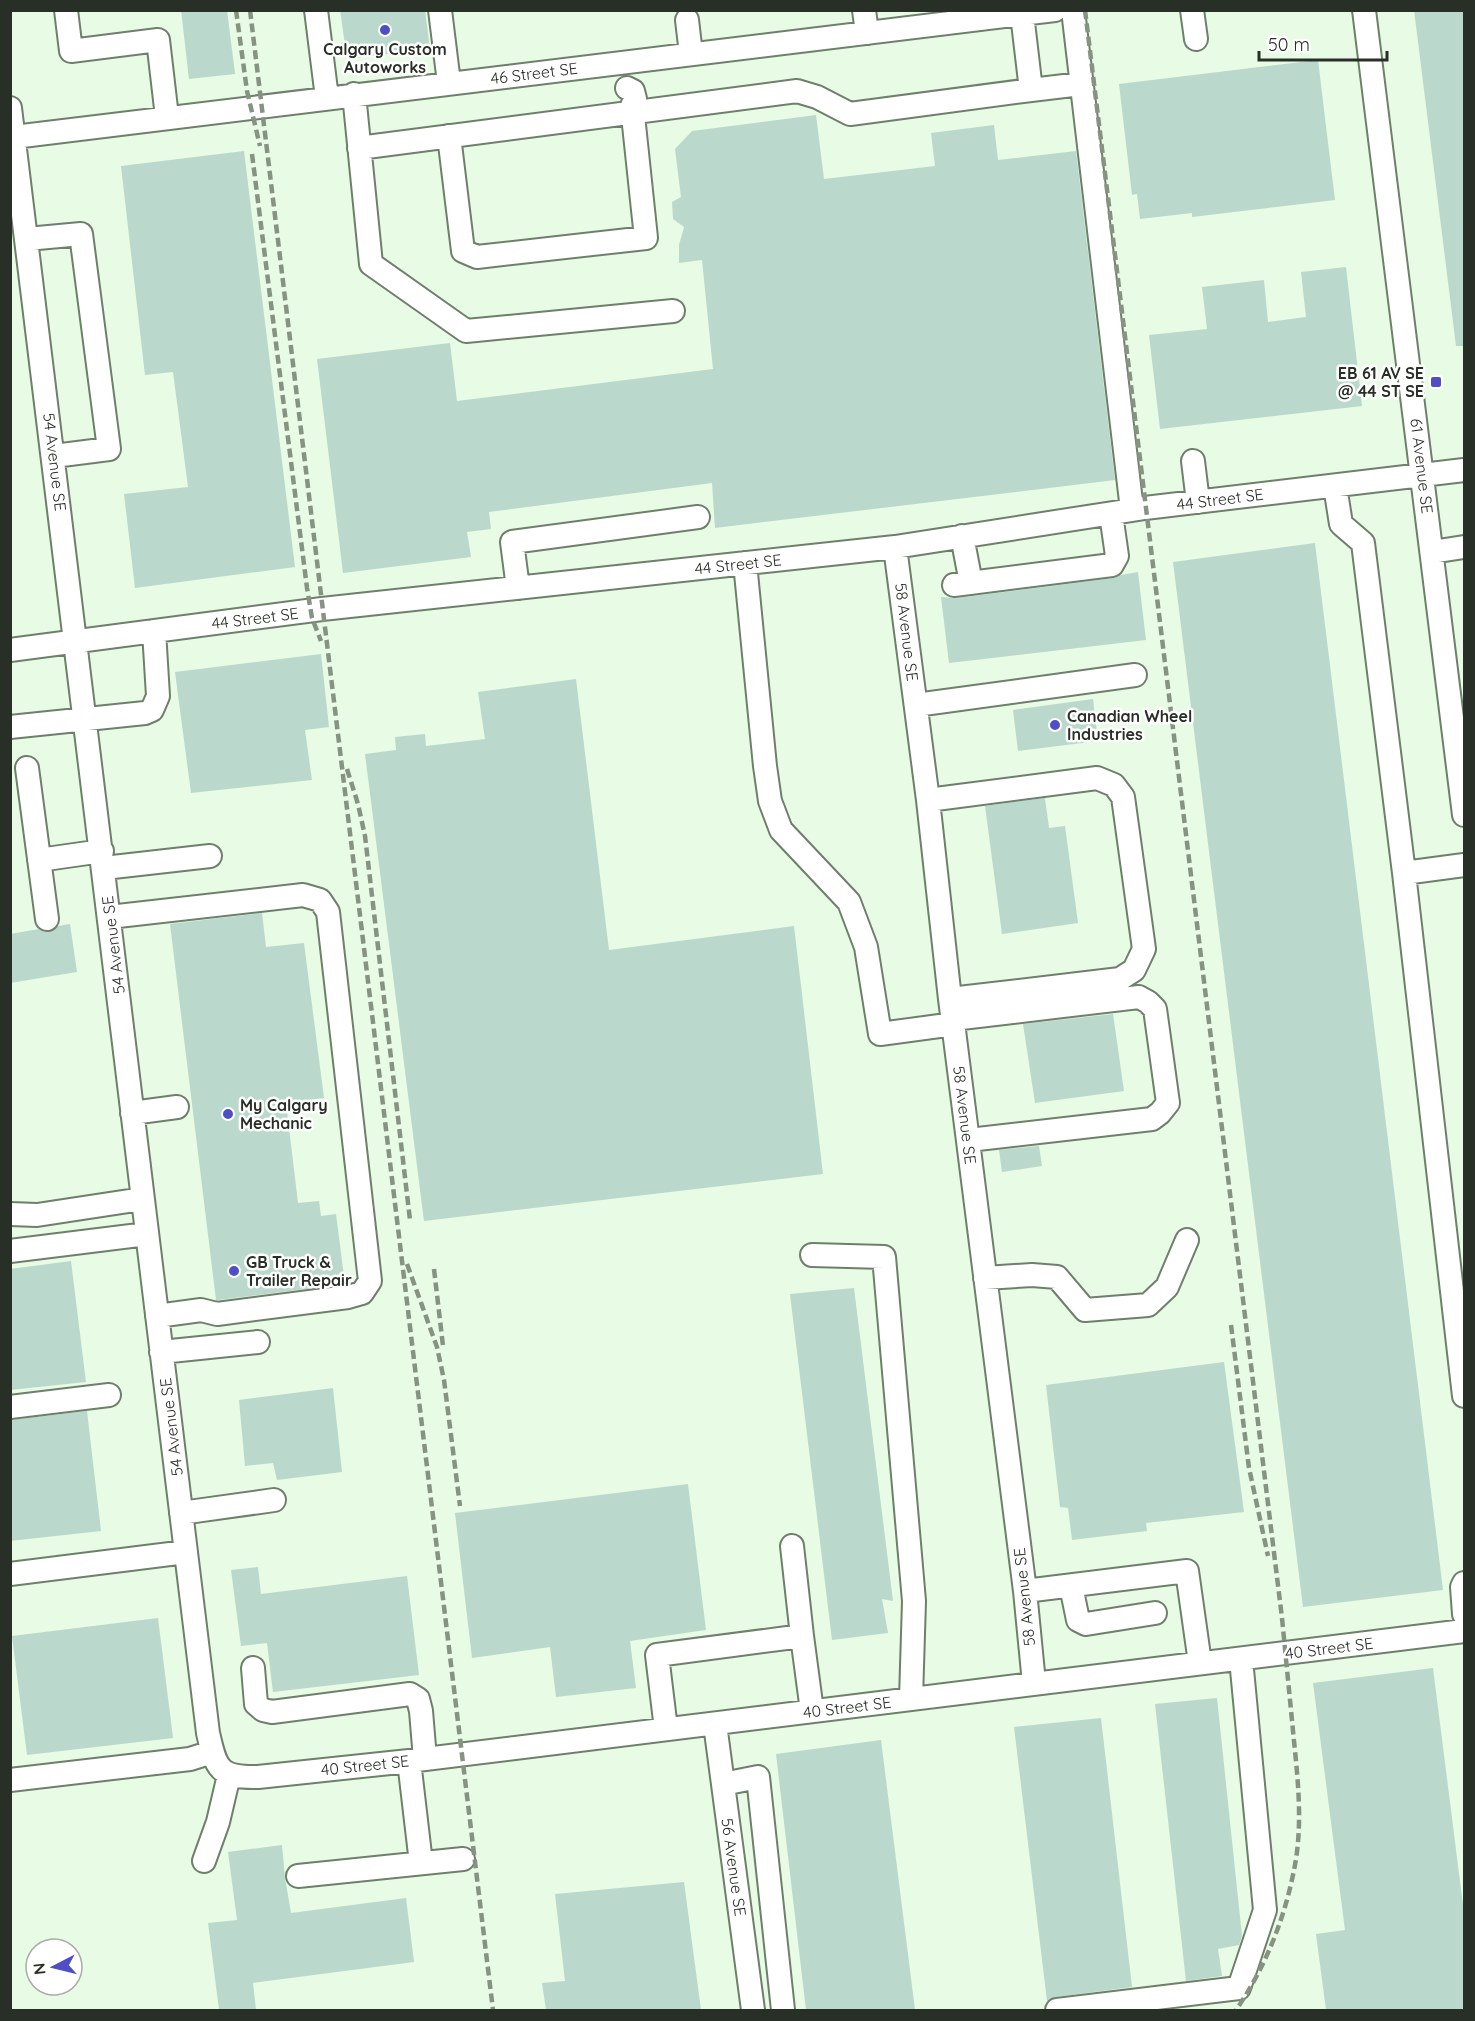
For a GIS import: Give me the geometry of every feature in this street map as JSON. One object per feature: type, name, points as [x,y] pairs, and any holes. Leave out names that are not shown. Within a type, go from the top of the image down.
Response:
[{"type":"street","points":[[66,10],[70,51],[158,40],[167,117]]},
{"type":"street","points":[[316,10],[327,98]]},
{"type":"street","points":[[440,10],[449,83]]},
{"type":"street","points":[[864,10],[867,33]]},
{"type":"street","name":"46 Street SE","points":[[14,137],[1055,10]]},
{"type":"street","points":[[962,536],[962,584],[1112,565],[1117,556],[1122,512],[1073,10]]},
{"type":"street","points":[[1192,10],[1196,39]]},
{"type":"street","name":"61 Avenue SE","points":[[1364,10],[1432,552],[1460,740],[1464,815]]},
{"type":"street","points":[[1008,14],[1031,90]]},
{"type":"street","points":[[687,20],[691,54]]},
{"type":"street","points":[[449,136],[463,251],[477,257],[646,238],[631,102],[623,62]]},
{"type":"street","points":[[359,148],[449,136],[631,102],[797,91],[817,97],[850,114],[1081,84]]},
{"type":"street","points":[[354,94],[371,264],[466,331],[673,311]]},
{"type":"street","name":"54 Avenue SE","points":[[10,108],[77,641],[206,1722],[218,1768],[229,1775]]},
{"type":"street","points":[[27,239],[81,234],[109,449],[54,456]]},
{"type":"street","points":[[1193,461],[1198,502]]},
{"type":"street","name":"44 Street SE","points":[[10,650],[311,611],[895,546],[1122,512],[1464,470]]},
{"type":"street","points":[[1335,486],[1341,524],[1363,543],[1404,873],[1457,1258],[1464,1396]]},
{"type":"street","points":[[519,588],[512,542],[698,517]]},
{"type":"street","name":"58 Avenue SE","points":[[895,546],[928,800],[1034,1683]]},
{"type":"street","points":[[1432,552],[1464,548]]},
{"type":"street","points":[[746,563],[770,801],[781,830],[849,902],[866,947],[880,1034],[952,1014],[1120,979],[1134,970],[1144,949],[1123,798],[1114,785],[1097,778],[928,800]]},
{"type":"street","points":[[10,727],[145,713],[152,710],[158,696],[154,631]]},
{"type":"street","points":[[916,705],[1135,675]]},
{"type":"street","points":[[27,768],[47,919]]},
{"type":"street","points":[[39,860],[210,856]]},
{"type":"street","points":[[1404,873],[1464,865]]},
{"type":"street","points":[[109,917],[303,895],[320,900],[328,912],[370,1281],[362,1293],[348,1297],[217,1314],[201,1310],[157,1316]]},
{"type":"street","points":[[952,1014],[1139,997],[1155,1009],[1168,1103],[1152,1119],[969,1140]]},
{"type":"street","points":[[132,1113],[177,1107]]},
{"type":"street","points":[[10,1214],[37,1215],[142,1199]]},
{"type":"street","points":[[10,1251],[147,1234]]},
{"type":"street","points":[[985,1278],[1032,1275],[1057,1277],[1085,1310],[1148,1305],[1167,1287],[1187,1240]]},
{"type":"street","points":[[812,1255],[884,1257],[914,1601],[911,1699]]},
{"type":"street","points":[[161,1352],[258,1342]]},
{"type":"street","points":[[10,1407],[109,1395]]},
{"type":"street","points":[[181,1513],[274,1500]]},
{"type":"street","points":[[792,1546],[812,1711]]},
{"type":"street","points":[[10,1574],[186,1552]]},
{"type":"street","points":[[1024,1591],[1187,1571],[1200,1663]]},
{"type":"street","points":[[1464,1583],[1462,1587],[1464,1614]]},
{"type":"street","points":[[1071,1586],[1078,1620],[1086,1624],[1155,1613]]},
{"type":"street","name":"40 Street SE","points":[[229,1775],[258,1777],[417,1760],[1464,1631]]},
{"type":"street","points":[[666,1729],[657,1655],[802,1636]]},
{"type":"street","points":[[1056,2010],[1239,1988],[1264,1910],[1241,1659]]},
{"type":"street","points":[[253,1668],[256,1704],[263,1710],[272,1712],[410,1694],[418,1699],[421,1711],[417,1760],[421,1863]]},
{"type":"street","name":"56 Avenue SE","points":[[715,1724],[753,2010]]},
{"type":"street","points":[[11,1776],[190,1759],[212,1752]]},
{"type":"street","points":[[204,1861],[218,1822],[229,1775]]},
{"type":"street","points":[[723,1784],[758,1778],[783,2010]]},
{"type":"street","points":[[298,1876],[463,1859]]},
{"type":"street","points":[[737,1892],[770,1887]]},
{"type":"building","points":[[181,10],[227,10],[235,74],[189,79]]},
{"type":"building","name":"Calgary Custom Autoworks","points":[[340,10],[425,10],[430,49],[347,59]]},
{"type":"building","points":[[1414,10],[1464,10],[1464,346],[1456,346]]},
{"type":"building","points":[[1318,60],[1335,200],[1192,217],[1192,213],[1140,219],[1137,194],[1132,195],[1119,84]]},
{"type":"building","points":[[816,115],[824,179],[935,166],[931,133],[994,125],[998,160],[1076,151],[1115,480],[715,528],[712,483],[489,512],[491,529],[467,532],[471,557],[343,573],[317,359],[450,343],[457,401],[713,369],[702,260],[679,263],[679,245],[684,227],[673,219],[672,202],[681,197],[675,149],[692,131]]},
{"type":"building","points":[[244,151],[295,567],[135,588],[124,494],[188,487],[173,372],[145,375],[121,166]]},
{"type":"building","points":[[1346,267],[1362,406],[1160,429],[1149,335],[1207,329],[1202,287],[1264,280],[1268,322],[1306,317],[1301,272]]},
{"type":"building","points":[[1315,543],[1443,1590],[1303,1607],[1173,562]]},
{"type":"building","points":[[1138,572],[1146,640],[949,663],[941,597],[973,596],[1114,578]]},
{"type":"building","points":[[321,654],[329,727],[305,730],[312,780],[191,793],[175,672]]},
{"type":"building","points":[[576,679],[609,950],[794,926],[823,1174],[424,1221],[365,754],[396,750],[395,737],[425,734],[426,746],[485,739],[478,692]]},
{"type":"building","name":"Canadian Wheel Industries","points":[[1093,699],[1098,741],[1018,751],[1013,710]]},
{"type":"building","points":[[1045,798],[1049,828],[1065,826],[1078,923],[1002,934],[985,806]]},
{"type":"building","points":[[262,913],[266,947],[304,943],[324,1098],[286,1103],[298,1203],[319,1201],[321,1216],[336,1214],[345,1284],[216,1300],[170,924]]},
{"type":"building","points":[[70,924],[77,972],[10,983],[10,934],[39,929],[49,932],[58,926]]},
{"type":"building","points":[[1113,1014],[1124,1091],[1035,1103],[1023,1024]]},
{"type":"building","points":[[1039,1146],[1042,1166],[1002,1172],[999,1150]]},
{"type":"building","points":[[71,1261],[86,1382],[10,1390],[10,1269]]},
{"type":"building","points":[[854,1288],[893,1601],[882,1599],[888,1633],[832,1640],[790,1294]]},
{"type":"building","points":[[1224,1362],[1244,1512],[1146,1523],[1147,1531],[1072,1540],[1068,1508],[1060,1507],[1046,1385]]},
{"type":"building","points":[[333,1388],[342,1472],[277,1480],[273,1463],[245,1466],[239,1400]]},
{"type":"building","points":[[87,1411],[101,1531],[10,1541],[10,1420]]},
{"type":"building","points":[[688,1484],[706,1630],[630,1641],[636,1688],[556,1697],[550,1647],[472,1658],[455,1513]]},
{"type":"building","points":[[258,1567],[261,1594],[407,1576],[419,1675],[273,1692],[267,1643],[241,1646],[231,1570]]},
{"type":"building","points":[[158,1618],[173,1738],[27,1755],[12,1636]]},
{"type":"building","points":[[1433,1668],[1464,1913],[1464,2010],[1326,2010],[1316,1934],[1345,1930],[1313,1683]]},
{"type":"building","points":[[1217,1698],[1242,1936],[1239,1945],[1218,1949],[1222,1976],[1186,1981],[1155,1704]]},
{"type":"building","points":[[1101,1718],[1132,1987],[1055,1997],[1047,2001],[1014,1727]]},
{"type":"building","points":[[881,1740],[915,2010],[806,2010],[776,1754]]},
{"type":"building","points":[[282,1845],[291,1913],[406,1898],[414,1962],[253,1983],[256,2010],[219,2010],[208,1923],[237,1920],[228,1852]]},
{"type":"building","points":[[684,1882],[701,2010],[546,2010],[542,1983],[565,1981],[555,1894]]},
{"type":"railway","points":[[236,10],[247,91],[260,146]]},
{"type":"railway","points":[[250,10],[493,2010]]},
{"type":"railway","points":[[1085,10],[1282,1618],[1298,1785],[1298,1844],[1287,1899],[1266,1957],[1236,2010]]},
{"type":"railway","points":[[252,154],[307,588],[312,618],[321,641]]},
{"type":"railway","points":[[347,769],[365,836],[410,1220]]},
{"type":"railway","points":[[407,1264],[437,1347],[444,1380],[460,1506]]},
{"type":"railway","points":[[434,1269],[443,1346]]},
{"type":"railway","points":[[1231,1325],[1249,1468],[1268,1556]]},
{"type":"place","name":"Calgary Custom Autoworks","points":[[385,30]]},
{"type":"place","name":"EB 61 AV SE @ 44 ST SE","points":[[1436,382]]},
{"type":"place","name":"Canadian Wheel Industries","points":[[1055,725]]},
{"type":"place","name":"My Calgary Mechanic","points":[[228,1114]]},
{"type":"place","name":"GB Truck & Trailer Repair","points":[[234,1271]]}]
